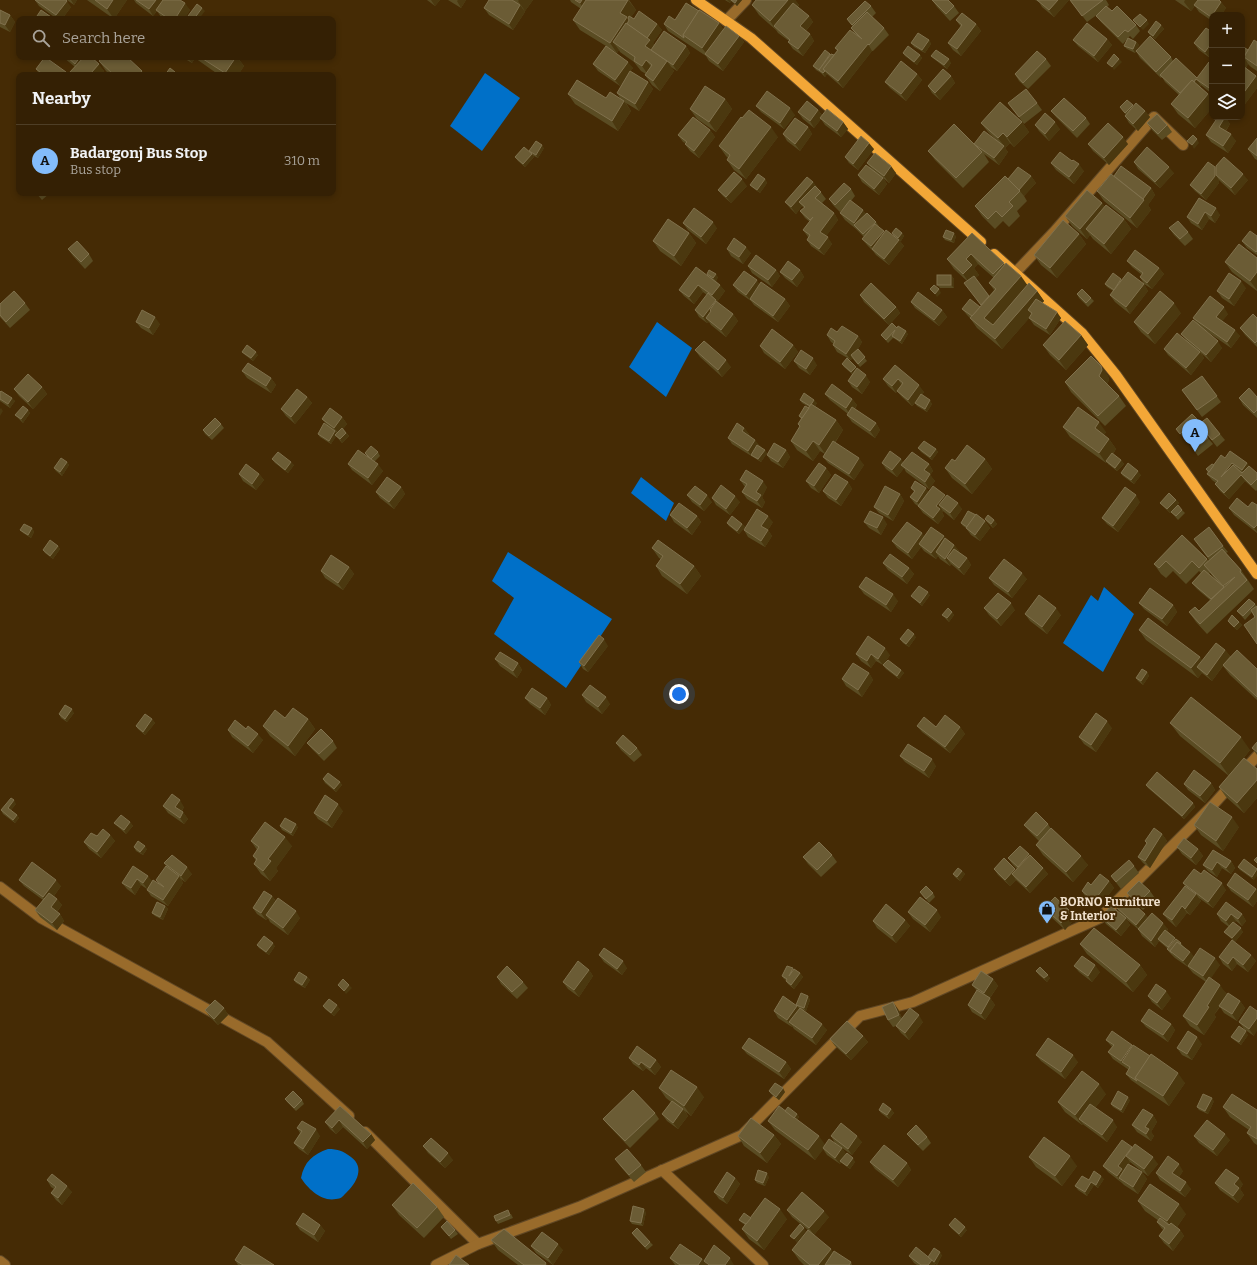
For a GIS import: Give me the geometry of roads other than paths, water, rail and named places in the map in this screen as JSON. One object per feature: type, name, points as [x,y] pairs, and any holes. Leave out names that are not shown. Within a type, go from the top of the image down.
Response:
[{"type":"main road","points":[[696,0],[751,38],[1082,333],[1116,376],[1257,574]]},
{"type":"street","points":[[726,21],[746,0]]},
{"type":"street","points":[[1015,273],[1054,232],[1154,117],[1183,145]]},
{"type":"street","points":[[436,1265],[478,1244],[579,1207],[742,1135],[860,1016],[913,1002],[1100,918],[1213,805],[1257,756]]},
{"type":"street","points":[[0,887],[41,918],[267,1042],[332,1100],[478,1244]]},
{"type":"street","points":[[662,1170],[763,1265]]},
{"type":"street","points":[[0,1261],[5,1265]]},
{"type":"water","points":[[485,73],[520,98],[482,151],[450,126]]},
{"type":"water","points":[[657,322],[692,348],[666,397],[629,367]]},
{"type":"water","points":[[641,477],[674,503],[666,521],[631,493]]},
{"type":"water","points":[[508,552],[612,619],[566,688],[494,634],[514,598],[492,581]]},
{"type":"water","points":[[1104,587],[1134,614],[1103,672],[1063,643],[1091,595],[1098,601]]},
{"type":"water","points":[[328,1149],[338,1150],[345,1153],[358,1165],[358,1175],[356,1180],[350,1189],[338,1199],[326,1199],[321,1197],[311,1190],[301,1178],[304,1167],[310,1159],[318,1153]]},
{"type":"place","name":"Badargonj Bus Stop","points":[[1195,452]]},
{"type":"place","name":"BORNO Furniture & Interior","points":[[1047,924]]}]
